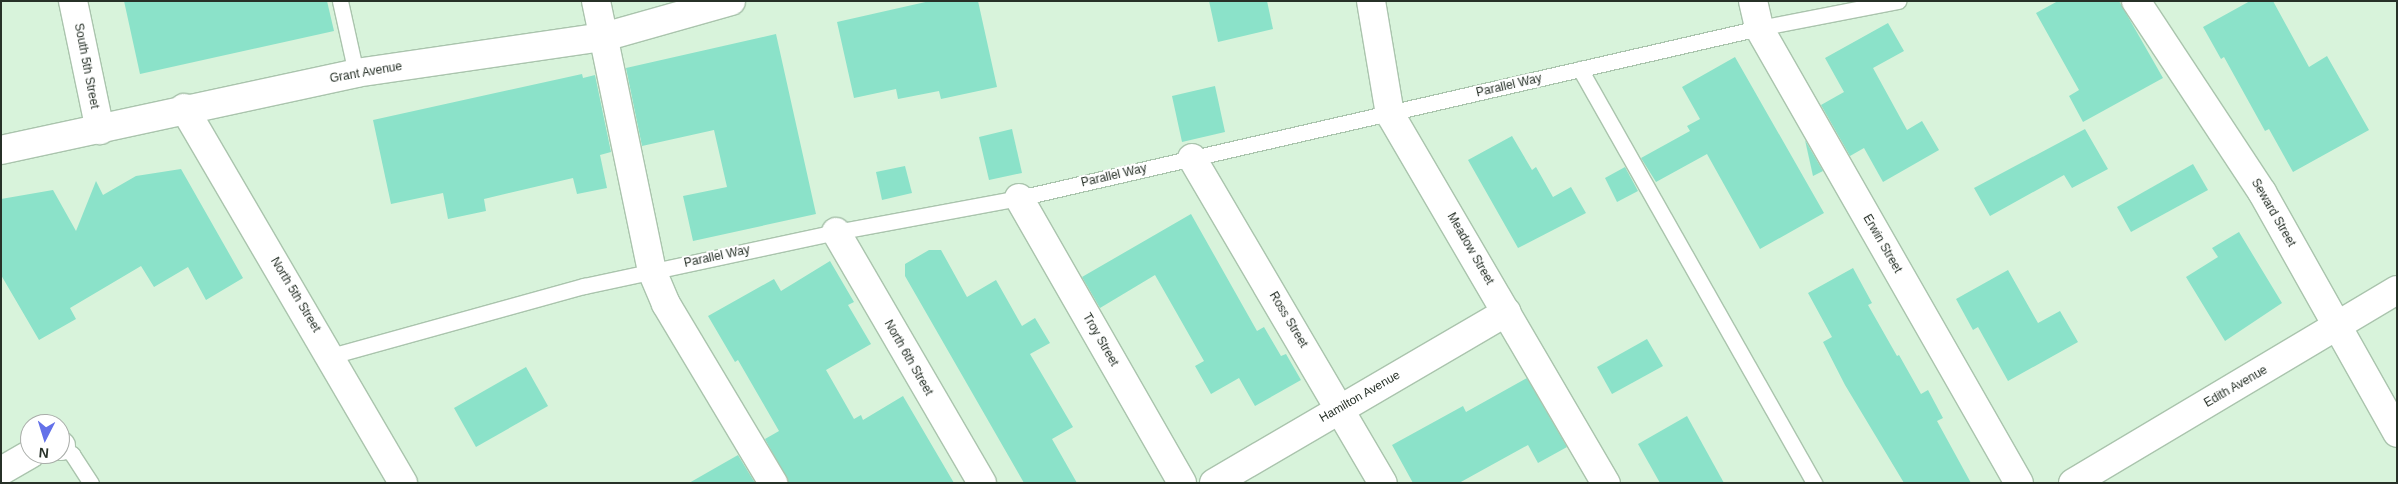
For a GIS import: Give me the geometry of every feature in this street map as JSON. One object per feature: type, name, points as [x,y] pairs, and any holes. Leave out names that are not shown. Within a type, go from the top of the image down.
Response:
[{"type":"street","name":"South 5th Street","points":[[73,1],[100,130]]},
{"type":"street","points":[[596,1],[652,272],[666,304],[772,483]]},
{"type":"street","name":"Grant Avenue","points":[[1,150],[100,130],[184,108],[356,73],[604,37],[731,1]]},
{"type":"street","name":"Meadow Street","points":[[1370,1],[1390,114],[1606,483]]},
{"type":"street","name":"Erwin Street","points":[[1753,1],[1760,28],[2019,483]]},
{"type":"street","name":"Seward Street","points":[[2136,1],[2262,192],[2397,433]]},
{"type":"street","name":"North 5th Street","points":[[184,108],[331,356],[403,483]]},
{"type":"street","name":"Ross Street","points":[[1192,158],[1383,483]]},
{"type":"street","name":"Troy Street","points":[[1018,198],[1182,483]]},
{"type":"street","name":"North 6th Street","points":[[836,232],[982,483]]},
{"type":"street","name":"Edith Avenue","points":[[2073,483],[2312,342],[2336,324],[2397,290]]},
{"type":"street","name":"Hamilton Avenue","points":[[1214,483],[1507,312]]},
{"type":"street","points":[[1,471],[20,460]]},
{"type":"lane","points":[[340,1],[356,73]]},
{"type":"lane","name":"Parallel Way","points":[[331,356],[584,286],[836,232],[1018,198],[1760,28],[1898,1]]},
{"type":"lane","points":[[1580,69],[1814,483]]},
{"type":"lane","points":[[70,453],[91,483]]},
{"type":"building","points":[[124,1],[327,1],[334,31],[140,74]]},
{"type":"building","points":[[930,1],[978,1],[997,87],[941,99],[939,91],[898,99],[896,89],[854,98],[837,22]]},
{"type":"building","points":[[1209,1],[1267,1],[1273,29],[1218,42]]},
{"type":"building","points":[[2058,1],[2119,1],[2163,78],[2083,122],[2069,96],[2079,90],[2036,13]]},
{"type":"building","points":[[2250,1],[2273,1],[2309,67],[2327,56],[2369,130],[2293,172],[2269,129],[2265,131],[2224,57],[2221,59],[2203,27]]},
{"type":"building","points":[[1888,23],[1904,51],[1873,68],[1907,130],[1922,121],[1939,150],[1883,182],[1864,148],[1850,156],[1821,105],[1844,92],[1825,58]]},
{"type":"building","points":[[776,34],[816,214],[693,241],[683,196],[727,187],[714,130],[642,146],[626,68]]},
{"type":"building","points":[[1735,57],[1824,213],[1760,249],[1707,154],[1656,182],[1641,158],[1690,131],[1687,126],[1700,119],[1682,87]]},
{"type":"building","points":[[582,74],[583,78],[595,75],[611,152],[600,155],[607,188],[577,194],[573,178],[484,199],[486,211],[448,219],[443,193],[391,204],[373,120]]},
{"type":"building","points":[[1215,86],[1225,132],[1182,142],[1172,96]]},
{"type":"building","points":[[1012,129],[1022,173],[989,180],[979,137]]},
{"type":"building","points":[[2085,129],[2108,169],[2072,188],[2064,175],[1990,216],[1974,188]]},
{"type":"building","points":[[1512,136],[1532,170],[1536,167],[1553,197],[1571,187],[1586,213],[1518,248],[1468,160]]},
{"type":"building","points":[[1805,140],[1823,171],[1813,176]]},
{"type":"building","points":[[2193,164],[2208,190],[2131,232],[2117,207]]},
{"type":"building","points":[[905,166],[912,193],[882,200],[876,172]]},
{"type":"building","points":[[1625,167],[1638,191],[1617,202],[1605,178]]},
{"type":"building","points":[[181,169],[243,278],[206,300],[188,267],[154,287],[141,266],[70,308],[76,319],[39,340],[1,275],[1,199],[53,190],[76,231],[96,181],[103,195],[136,176]]},
{"type":"building","points":[[1191,214],[1257,331],[1264,327],[1281,356],[1286,354],[1301,380],[1255,406],[1239,378],[1211,394],[1195,366],[1204,361],[1155,275],[1100,308],[1082,277]]},
{"type":"building","points":[[2239,232],[2282,303],[2225,341],[2186,277],[2218,257],[2212,248]]},
{"type":"building","points":[[929,250],[941,250],[967,297],[996,280],[1022,326],[1035,318],[1050,343],[1030,354],[1073,427],[1052,439],[1077,483],[1024,483],[905,276],[905,264]]},
{"type":"building","points":[[830,261],[854,302],[848,305],[871,344],[826,370],[854,419],[861,415],[863,420],[903,396],[954,483],[789,483],[765,439],[779,431],[738,360],[735,362],[708,316],[774,279],[781,291]]},
{"type":"building","points":[[1853,268],[1872,303],[1868,305],[1897,356],[1899,355],[1921,394],[1928,390],[1943,418],[1937,421],[1971,483],[1904,483],[1845,385],[1823,342],[1832,337],[1808,293]]},
{"type":"building","points":[[2008,270],[2038,323],[2060,311],[2078,342],[2008,381],[1978,327],[1973,330],[1956,299]]},
{"type":"building","points":[[1647,339],[1663,366],[1612,394],[1597,367]]},
{"type":"building","points":[[526,367],[548,406],[476,447],[454,408]]},
{"type":"building","points":[[1527,378],[1567,447],[1538,463],[1528,445],[1459,483],[1413,483],[1392,445],[1463,406],[1466,412]]},
{"type":"building","points":[[1687,416],[1724,483],[1660,483],[1638,444]]},
{"type":"building","points":[[738,455],[755,483],[689,483]]}]
